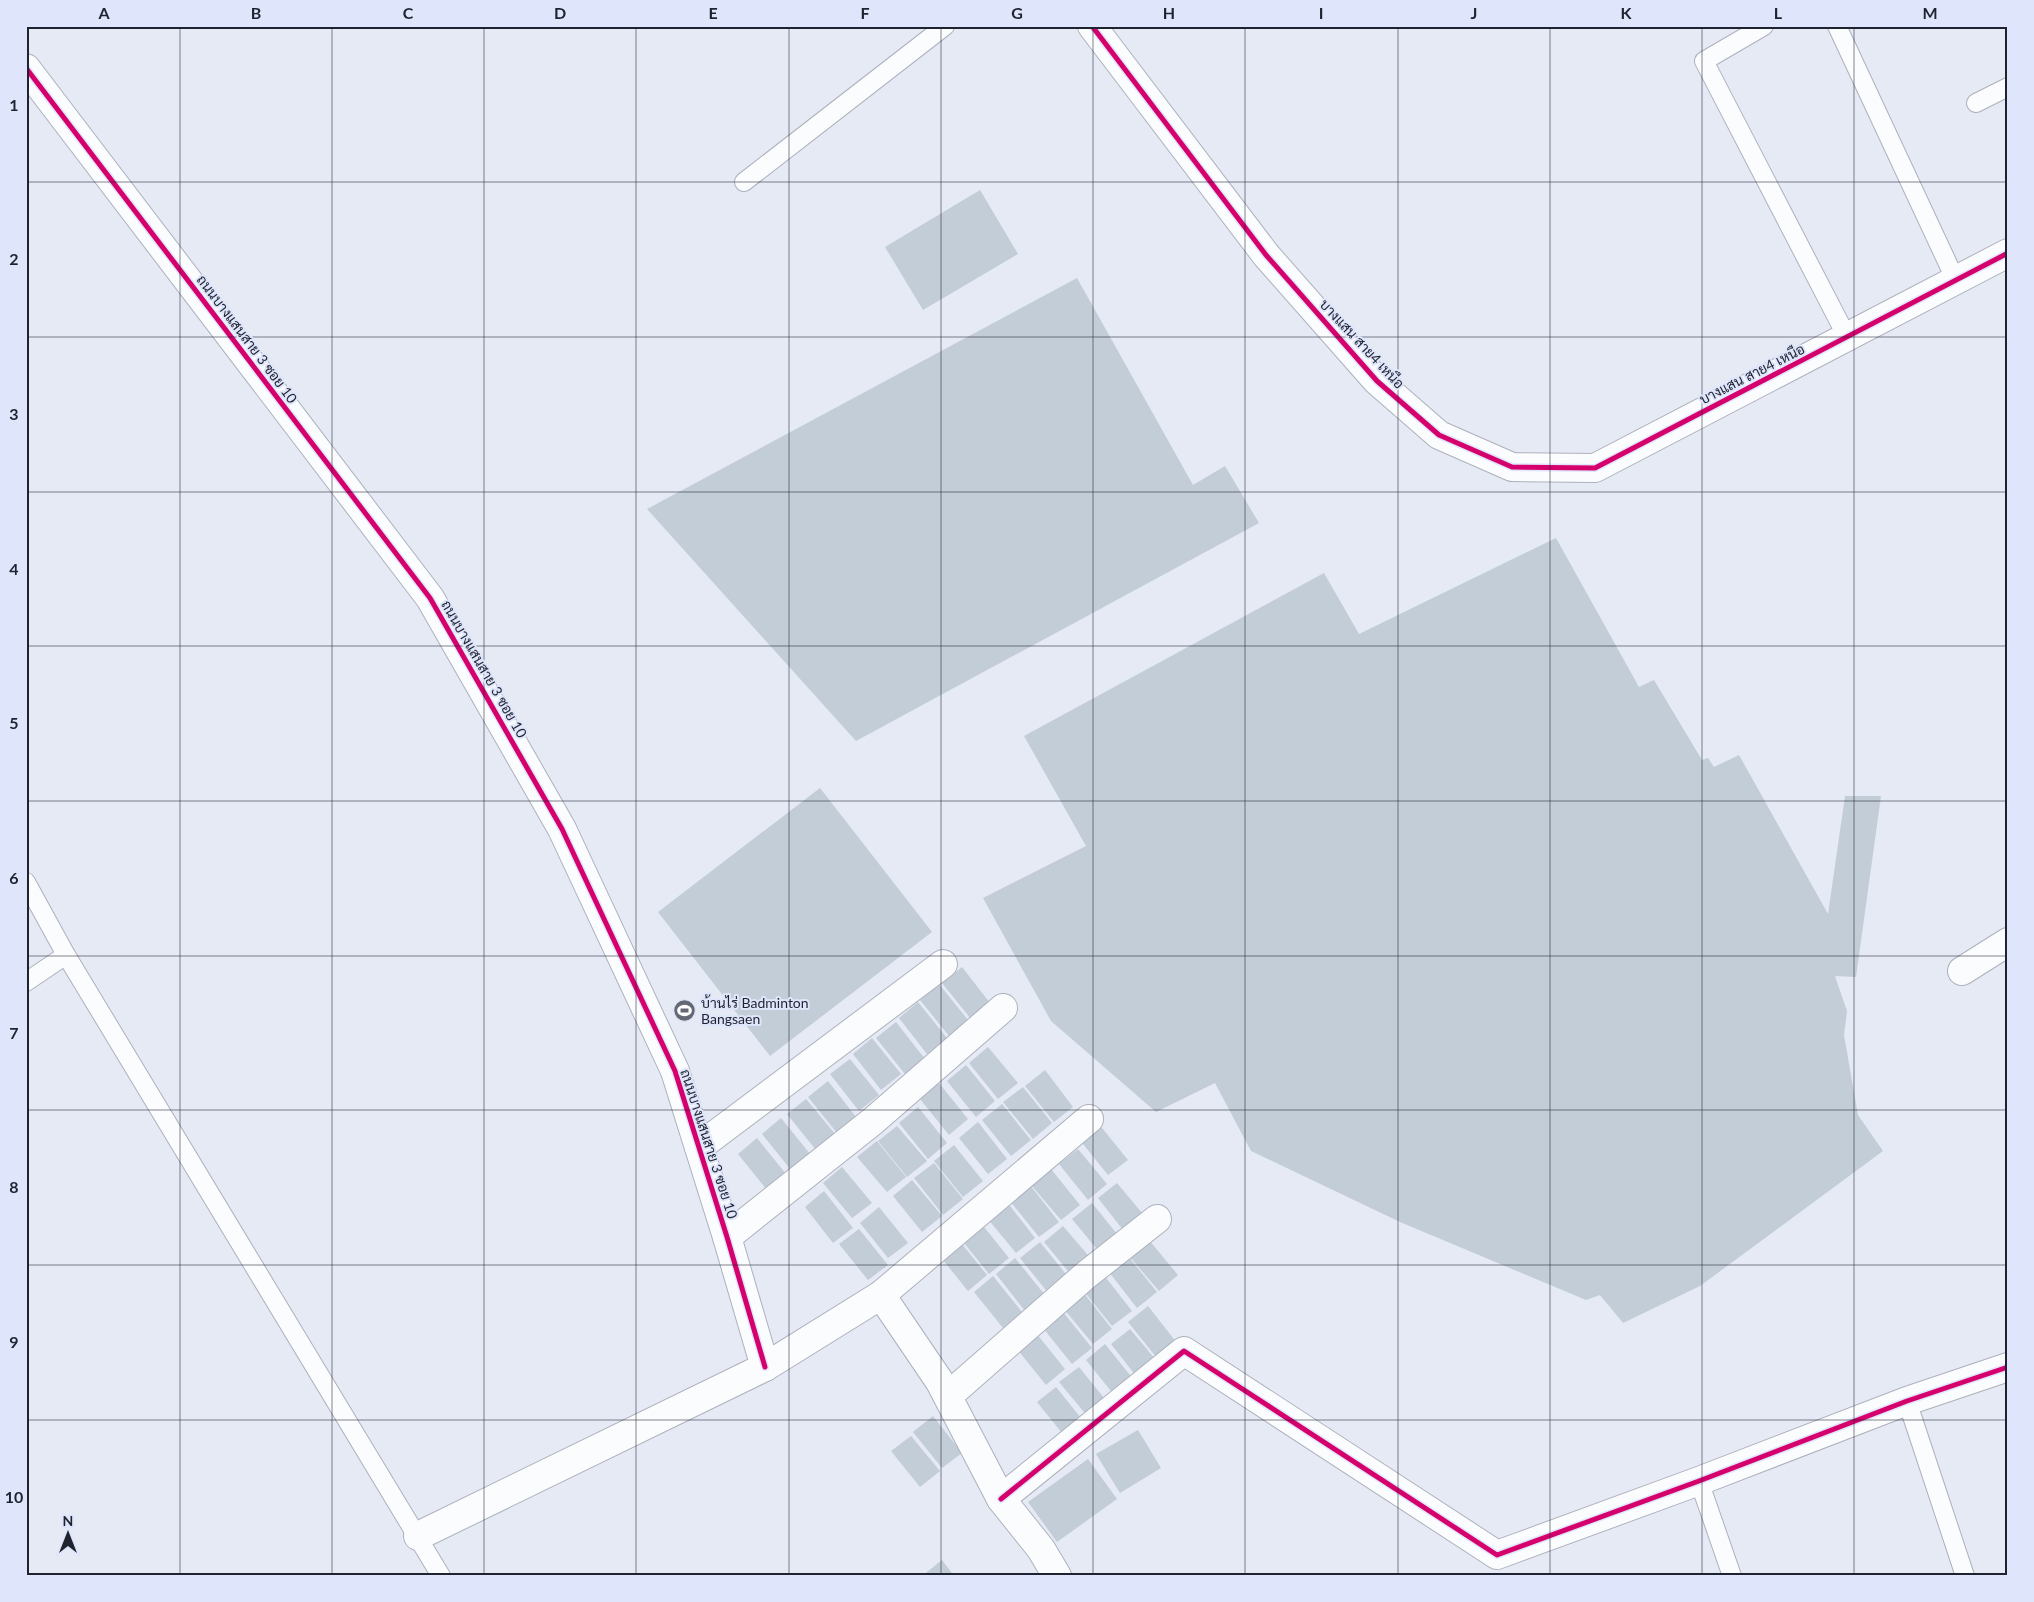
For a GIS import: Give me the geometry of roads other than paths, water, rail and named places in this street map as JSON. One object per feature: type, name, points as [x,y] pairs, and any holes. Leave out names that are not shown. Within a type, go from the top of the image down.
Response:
[{"type":"street","name":"บางแสน สาย4 เหนือ","points":[[1092,26],[1266,255],[1377,381],[1438,435],[1512,467],[1595,468],[2008,253]]},
{"type":"street","name":"ถนนบางแสนสาย 3 ซอย 10","points":[[26,68],[430,598],[562,829],[675,1071],[765,1367]]},
{"type":"street","points":[[1962,971],[2008,942]]},
{"type":"street","points":[[699,1147],[943,964]]},
{"type":"street","points":[[727,1238],[873,1120],[1003,1008]]},
{"type":"street","points":[[418,1536],[765,1367],[881,1295],[1089,1119]]},
{"type":"street","points":[[948,1396],[1086,1276],[1157,1219]]},
{"type":"street","points":[[881,1295],[940,1382],[1000,1499],[1041,1549],[1058,1576]]},
{"type":"street","points":[[1000,1499],[1184,1351],[1500,1566],[1699,1481],[1907,1400],[2008,1367]]},
{"type":"lane","points":[[744,182],[945,26]]},
{"type":"lane","points":[[1764,26],[1704,61],[1847,337]]},
{"type":"lane","points":[[1837,26],[1956,280]]},
{"type":"lane","points":[[1976,103],[2008,87]]},
{"type":"lane","points":[[26,882],[66,954],[441,1576]]},
{"type":"lane","points":[[26,982],[66,954]]},
{"type":"lane","points":[[1907,1400],[1965,1576]]},
{"type":"lane","points":[[1699,1481],[1732,1576]]},
{"type":"place","name":"บ้านไร่ Badminton Bangsaen","points":[[685,1011]]}]
